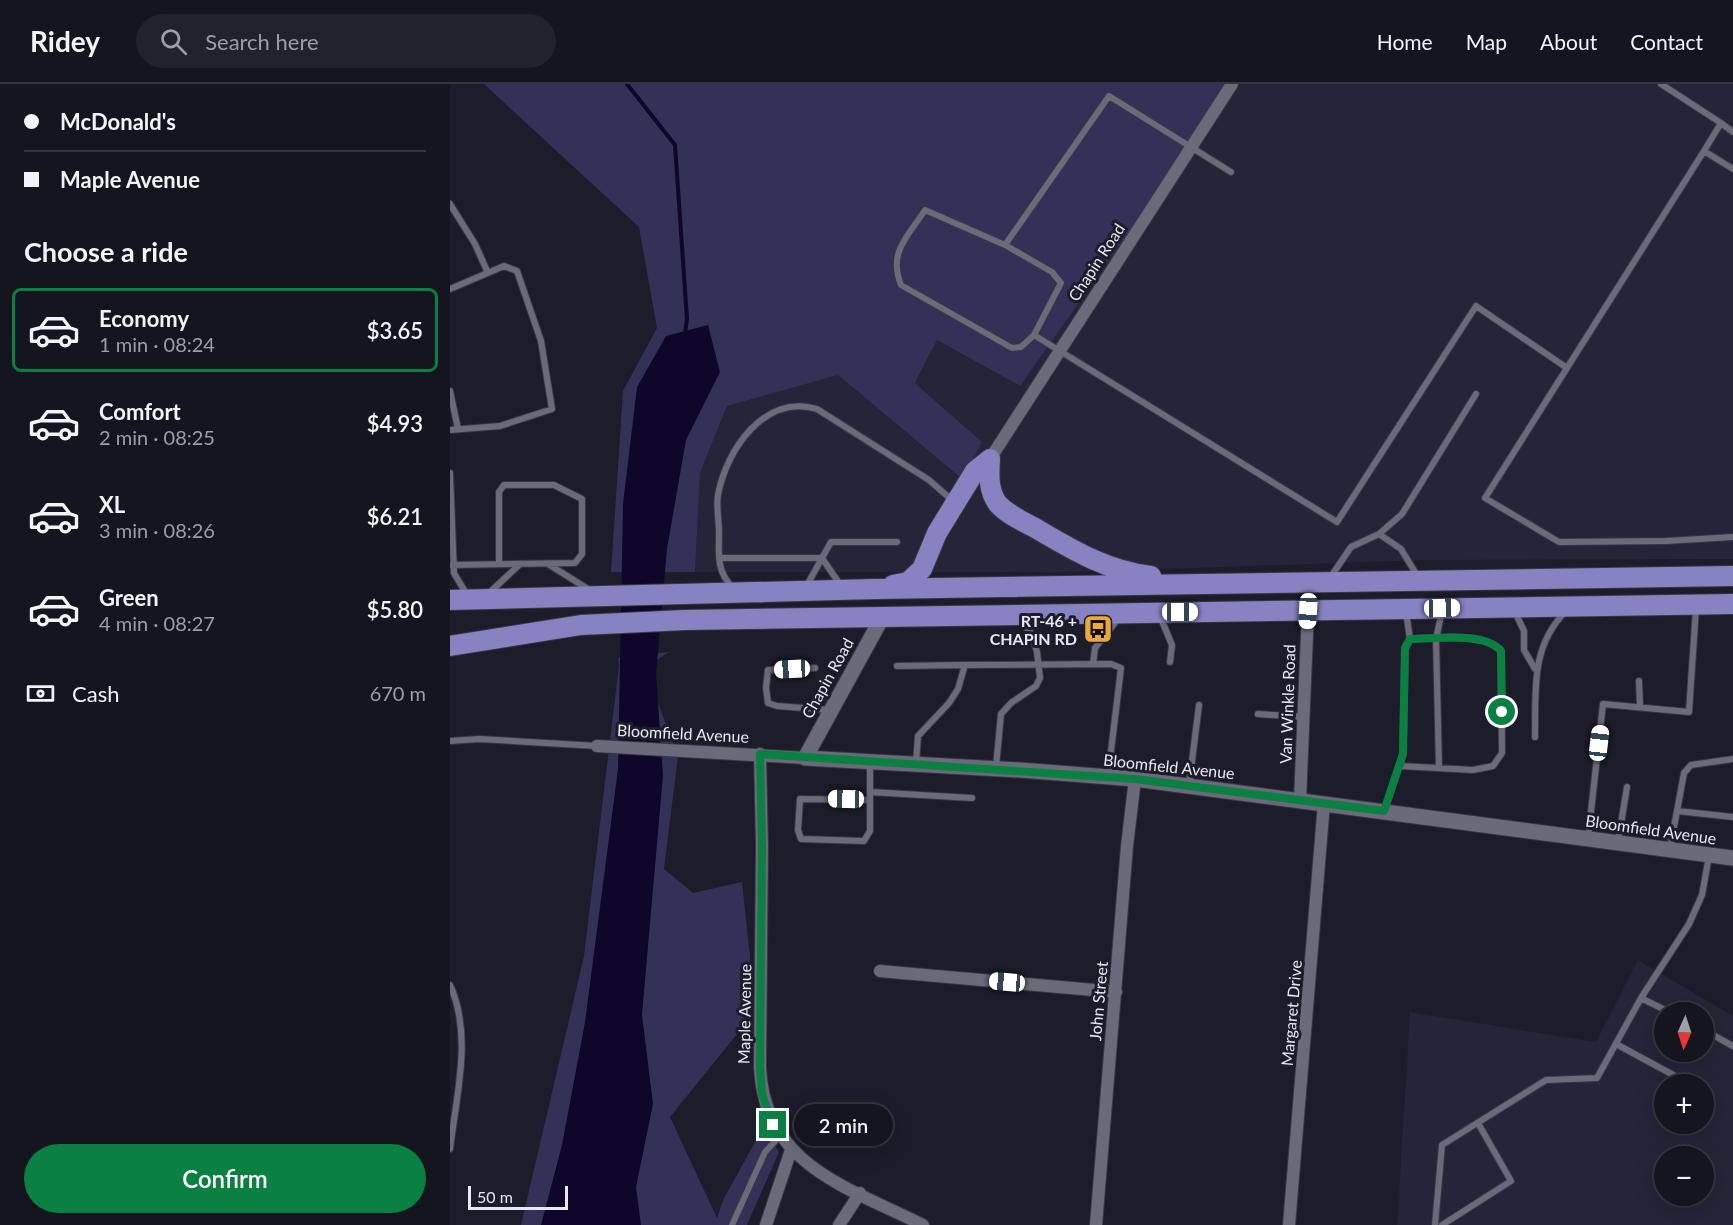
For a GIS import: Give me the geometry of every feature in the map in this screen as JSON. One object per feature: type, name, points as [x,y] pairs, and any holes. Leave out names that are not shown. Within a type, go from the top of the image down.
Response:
[{"type":"highway","points":[[875,589],[908,582],[916,576],[928,557],[937,533],[975,471],[990,459]]},
{"type":"highway","points":[[990,459],[989,480],[998,503],[1010,513],[1081,555],[1131,574],[1216,585]]},
{"type":"highway","points":[[468,597],[1733,576]]},
{"type":"highway","points":[[450,646],[581,626],[685,620],[1733,604]]},
{"type":"street","name":"Chapin Road","points":[[990,459],[1232,84]]},
{"type":"street","name":"Van Winkle Road","points":[[1300,800],[1308,611]]},
{"type":"street","name":"Chapin Road","points":[[805,758],[829,710],[883,616]]},
{"type":"street","name":"Bloomfield Avenue","points":[[597,746],[996,768],[1135,779],[1733,858]]},
{"type":"street","name":"Maple Avenue","points":[[760,754],[762,846],[760,1085],[767,1112],[780,1136],[791,1150],[813,1168],[923,1225]]},
{"type":"street","name":"John Street","points":[[1096,1225],[1127,846],[1135,779]]},
{"type":"street","name":"Margaret Drive","points":[[1289,1225],[1324,803]]},
{"type":"street","points":[[880,971],[1116,992]]},
{"type":"street","points":[[766,1225],[791,1150]]},
{"type":"street","points":[[839,1225],[860,1193]]},
{"type":"lane","points":[[1661,84],[1733,132]]},
{"type":"lane","points":[[1005,245],[1110,96],[1231,172]]},
{"type":"lane","points":[[1721,123],[1485,498],[1559,542],[1666,542],[1733,537]]},
{"type":"lane","points":[[1704,151],[1733,169]]},
{"type":"lane","points":[[450,204],[475,244],[488,273]]},
{"type":"lane","points":[[924,210],[1005,245],[1052,272],[1061,283],[1034,335],[1021,347],[1012,348],[900,285],[895,271],[894,258],[924,210]]},
{"type":"lane","points":[[450,289],[504,266],[517,271],[541,341],[552,409],[500,426],[450,430]]},
{"type":"lane","points":[[1034,335],[1337,522],[1476,306],[1568,368]]},
{"type":"lane","points":[[450,391],[458,429]]},
{"type":"lane","points":[[1326,584],[1351,547],[1379,534],[1402,514],[1476,394]]},
{"type":"lane","points":[[738,593],[719,570],[718,495],[734,449],[770,413],[806,405],[817,409],[929,480],[956,504]]},
{"type":"lane","points":[[450,473],[452,576],[468,597],[520,564]]},
{"type":"lane","points":[[452,565],[574,563],[582,554],[582,499],[554,485],[504,485],[499,492],[499,564]]},
{"type":"lane","points":[[1379,534],[1401,549],[1421,582]]},
{"type":"lane","points":[[803,592],[831,542],[897,542]]},
{"type":"lane","points":[[719,558],[822,558]]},
{"type":"lane","points":[[822,558],[845,591]]},
{"type":"lane","points":[[547,563],[607,595]]},
{"type":"lane","points":[[1588,839],[1603,704],[1689,712],[1696,604]]},
{"type":"lane","points":[[1512,606],[1524,631],[1524,650],[1535,669]]},
{"type":"lane","points":[[1535,737],[1535,669],[1542,648],[1557,619],[1570,606]]},
{"type":"lane","points":[[1384,811],[1395,772],[1401,766],[1405,648],[1410,639],[1406,608]]},
{"type":"lane","points":[[1439,768],[1436,639],[1442,608]]},
{"type":"lane","points":[[1159,612],[1170,635],[1170,662]]},
{"type":"lane","points":[[1093,664],[1095,648],[1123,614]]},
{"type":"lane","points":[[996,768],[1001,714],[1011,703],[1036,686],[1040,678],[1032,634],[1013,615]]},
{"type":"lane","points":[[1401,766],[1473,770],[1493,766],[1502,753],[1501,651],[1495,644],[1483,638],[1410,639]]},
{"type":"lane","points":[[897,666],[1111,664],[1121,668],[1108,777]]},
{"type":"lane","points":[[916,764],[918,736],[950,703],[958,689],[965,665]]},
{"type":"lane","points":[[815,668],[768,670],[766,688],[768,703],[777,706],[829,710]]},
{"type":"lane","points":[[1639,681],[1640,707]]},
{"type":"lane","points":[[1189,785],[1199,705]]},
{"type":"lane","points":[[1258,714],[1303,717]]},
{"type":"lane","points":[[450,741],[479,739],[597,746]]},
{"type":"lane","points":[[1670,850],[1684,773],[1691,765],[1733,759]]},
{"type":"lane","points":[[870,761],[870,796],[870,831],[864,841],[801,839],[798,830],[800,799],[870,796],[972,798]]},
{"type":"lane","points":[[1618,843],[1627,787]]},
{"type":"lane","points":[[1677,811],[1733,817]]},
{"type":"lane","points":[[1435,1225],[1442,1145],[1546,1080],[1597,1078],[1641,999],[1689,924],[1702,895],[1709,855]]},
{"type":"lane","points":[[450,985],[455,997],[463,1038],[450,1149]]},
{"type":"lane","points":[[1641,999],[1654,1005]]},
{"type":"lane","points":[[1714,1036],[1733,1046]]},
{"type":"lane","points":[[1616,1044],[1672,1074]]},
{"type":"lane","points":[[1442,1225],[1511,1181],[1478,1123]]},
{"type":"lane","points":[[732,1225],[741,1200],[765,1152],[780,1136]]},
{"type":"shaded area","points":[[484,84],[1230,84],[1194,140],[1020,386],[937,340],[915,383],[982,442],[963,480],[838,375],[727,406],[700,473],[695,572],[611,572],[623,391],[657,328],[639,227]]},
{"type":"shaded area","points":[[1230,84],[1733,84],[1733,559],[1426,560],[1079,572],[695,572],[700,473],[727,406],[838,375],[962,480],[982,442],[915,383],[937,340],[1019,386]]},
{"type":"shaded area","points":[[708,325],[720,372],[686,440],[667,549],[656,674],[663,775],[642,1015],[653,1104],[636,1187],[641,1225],[541,1225],[562,1145],[585,1022],[618,769],[623,504],[637,387],[666,336]]},
{"type":"shaded area","points":[[669,652],[645,668],[678,756],[664,869],[693,893],[742,882],[750,956],[749,1019],[670,1117],[717,1218],[724,1198],[763,1128],[779,1152],[747,1225],[521,1225],[584,956],[619,666],[618,658]]},
{"type":"shaded area","points":[[1638,960],[1709,1002],[1654,1002],[1654,1062],[1714,1062],[1714,1005],[1733,1016],[1733,1225],[1397,1225],[1410,1012],[1596,1042]]},
{"type":"waterway","points":[[627,84],[675,145],[687,319],[685,333]]},
{"type":"place","name":"RT-46 + CHAPIN RD","points":[[1098,629]]},
{"type":"route","points":[[773,1125],[760,1085],[762,846],[760,754],[1135,779],[1384,811],[1395,772],[1401,766],[1403,754],[1405,648],[1410,639],[1483,638],[1495,644],[1501,651],[1502,712]]}]
